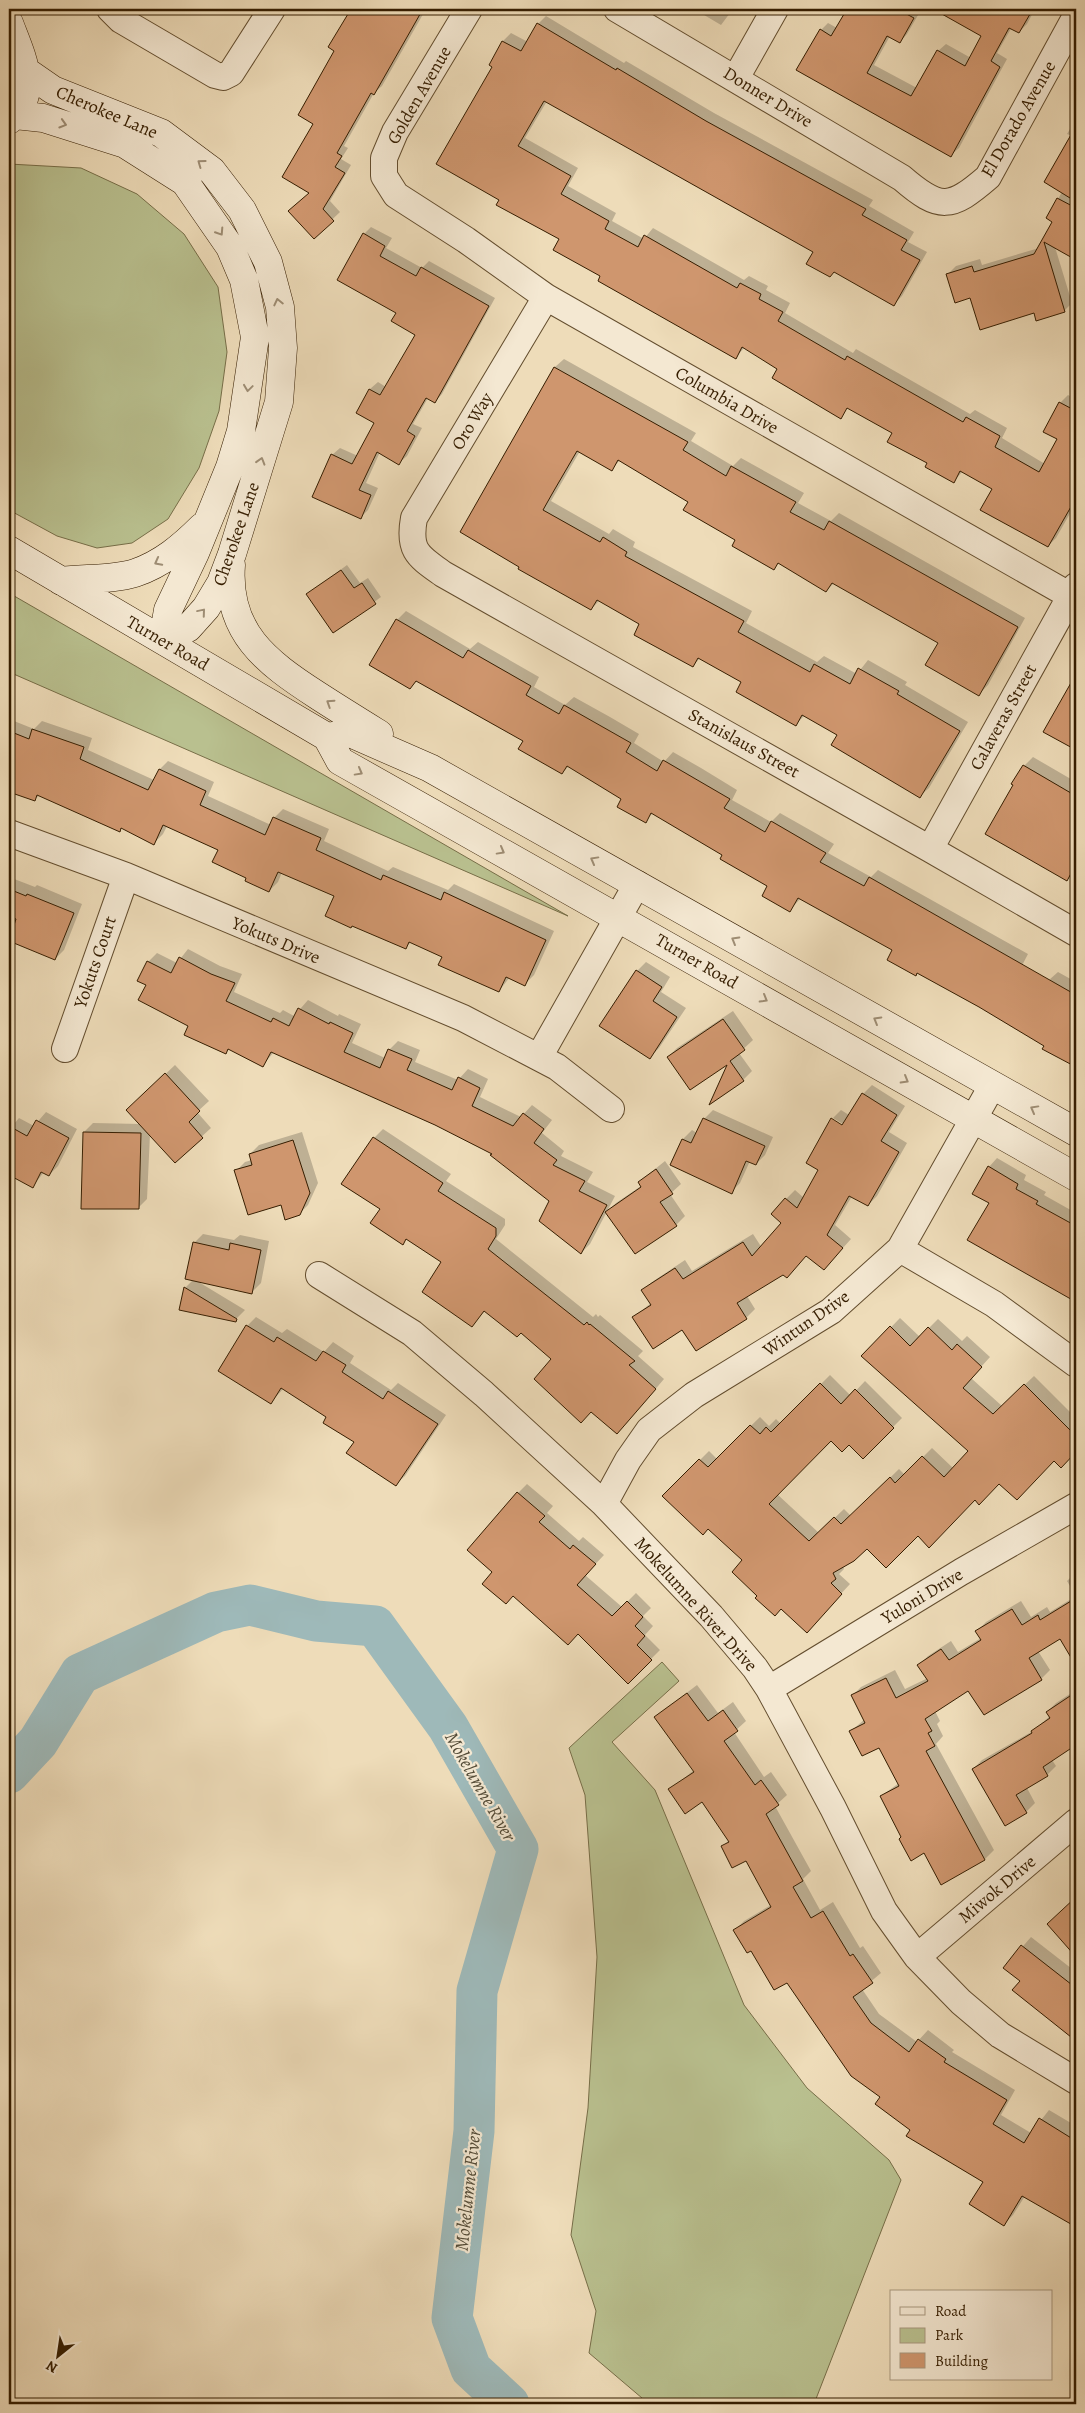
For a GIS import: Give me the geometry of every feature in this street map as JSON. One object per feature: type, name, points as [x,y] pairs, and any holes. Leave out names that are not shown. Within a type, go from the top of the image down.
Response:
[{"type":"main road","name":"Cherokee Lane","points":[[9,23],[27,72],[25,95],[12,117],[43,118],[125,144],[185,182],[230,247],[244,280],[254,337],[241,432],[230,467],[168,610],[163,639]]},
{"type":"main road","name":"Cherokee Lane","points":[[27,72],[52,90],[161,133],[212,171],[242,210],[268,262],[280,307],[283,348],[279,402],[232,554],[221,583],[206,608],[188,628],[163,639]]},
{"type":"main road","points":[[61,581],[134,573],[167,557],[183,546],[208,520]]},
{"type":"main road","name":"Turner Road","points":[[9,550],[327,737],[340,761],[1076,1177]]},
{"type":"main road","points":[[232,554],[230,579],[232,600],[239,622],[251,643],[288,676],[430,768]]},
{"type":"main road","name":"Turner Road","points":[[327,737],[350,733],[430,768],[1076,1132]]},
{"type":"street","points":[[110,9],[121,20],[215,75],[222,77],[231,73],[272,9]]},
{"type":"street","name":"Golden Avenue","points":[[390,185],[384,176],[384,158],[395,132],[469,9]]},
{"type":"street","name":"Donner Drive","points":[[617,9],[902,178],[916,190]]},
{"type":"street","points":[[736,78],[775,9]]},
{"type":"street","name":"El Dorado Avenue","points":[[916,190],[932,200],[951,202],[965,197],[988,178],[1076,16]]},
{"type":"street","name":"Columbia Drive","points":[[390,185],[396,195],[466,240],[546,297],[1074,594]]},
{"type":"street","name":"Oro Way","points":[[416,548],[411,538],[414,518],[546,297]]},
{"type":"street","name":"Stanislaus Street","points":[[416,548],[420,557],[443,574],[930,848],[1076,933]]},
{"type":"street","name":"Calaveras Street","points":[[930,848],[1074,594]]},
{"type":"street","name":"Yokuts Drive","points":[[9,833],[126,876],[463,1018],[557,1067],[611,1109]]},
{"type":"street","name":"Yokuts Court","points":[[65,1049],[126,876]]},
{"type":"street","points":[[539,1057],[637,884]]},
{"type":"street","name":"Wintun Drive","points":[[604,1504],[628,1460],[648,1430],[694,1395],[831,1310],[900,1249],[992,1086]]},
{"type":"street","points":[[900,1249],[994,1304],[1076,1364]]},
{"type":"street","name":"Mokelumne River Drive","points":[[320,1275],[412,1333],[484,1394],[604,1504],[711,1616],[755,1668],[769,1689],[833,1808],[884,1911],[917,1957],[961,2002],[1000,2035],[1076,2081]]},
{"type":"street","name":"Yuloni Drive","points":[[769,1689],[961,1572],[1076,1506]]},
{"type":"street","name":"Miwok Drive","points":[[917,1957],[1076,1822]]},
{"type":"green space","points":[[9,164],[81,168],[137,194],[184,234],[218,287],[227,352],[219,411],[199,468],[168,519],[132,543],[97,548],[57,536],[9,510]]},
{"type":"green space","points":[[9,593],[568,916],[9,672]]},
{"type":"green space","points":[[662,1662],[679,1681],[612,1742],[655,1790],[744,2005],[807,2088],[889,2160],[901,2180],[814,2404],[649,2404],[589,2353],[596,2311],[571,2235],[588,2108],[597,1957],[585,1795],[569,1748]]},
{"type":"building","points":[[351,9],[423,9],[374,95],[371,93],[337,153],[342,156],[335,167],[345,173],[323,209],[334,221],[314,239],[288,211],[309,193],[282,177],[313,124],[298,115],[334,51],[328,47]]},
{"type":"building","points":[[847,9],[897,9],[914,18],[900,43],[887,36],[867,73],[911,96],[937,50],[965,66],[981,36],[933,9],[1033,9],[1019,33],[1009,28],[991,61],[1000,67],[951,157],[796,70],[820,29],[831,36]]},
{"type":"building","points":[[537,23],[706,121],[866,209],[862,215],[907,240],[901,250],[920,260],[894,306],[834,272],[830,277],[806,264],[813,252],[544,101],[518,146],[571,176],[561,194],[609,221],[605,229],[638,247],[644,235],[737,288],[740,283],[761,294],[759,299],[783,312],[778,321],[845,360],[847,356],[963,422],[966,417],[1000,436],[995,447],[1039,472],[1057,439],[1043,432],[1059,402],[1074,410],[1076,405],[1076,498],[1048,547],[980,510],[992,489],[960,471],[954,483],[925,467],[927,463],[887,442],[892,433],[847,408],[841,419],[772,378],[777,369],[742,347],[736,359],[598,281],[600,276],[553,250],[559,239],[496,205],[499,200],[436,164],[492,67],[489,65],[502,41],[521,51]]},
{"type":"building","points":[[1076,126],[1076,188],[1070,198],[1044,182]]},
{"type":"building","points":[[1057,198],[1076,208],[1076,260],[1044,242],[1065,312],[1036,321],[1034,313],[980,330],[970,298],[955,303],[946,274],[972,266],[974,272],[1034,254],[1052,222],[1046,218]]},
{"type":"building","points":[[363,233],[385,246],[380,256],[416,276],[421,267],[489,306],[435,403],[426,398],[407,431],[415,436],[399,465],[377,452],[359,490],[371,495],[361,519],[312,497],[331,454],[352,464],[374,423],[356,413],[369,389],[380,395],[415,335],[391,321],[396,313],[337,280]]},
{"type":"building","points":[[554,367],[688,442],[683,450],[726,476],[731,466],[796,502],[790,512],[824,530],[829,521],[1018,627],[979,696],[925,665],[938,643],[832,583],[826,592],[778,563],[774,570],[732,546],[735,540],[683,510],[688,502],[618,460],[612,471],[577,451],[552,494],[543,510],[600,542],[603,537],[627,552],[625,556],[744,621],[738,632],[810,672],[814,664],[850,684],[858,668],[899,691],[897,694],[960,731],[920,798],[831,745],[837,735],[802,715],[796,726],[736,692],[741,682],[698,658],[693,667],[634,635],[639,624],[597,600],[591,610],[518,569],[519,567],[460,532]]},
{"type":"building","points":[[341,570],[354,588],[362,583],[376,604],[333,633],[306,594]]},
{"type":"building","points":[[396,619],[463,658],[468,650],[531,686],[526,695],[559,714],[564,705],[631,743],[626,752],[657,771],[663,760],[730,799],[724,808],[765,832],[771,821],[826,853],[820,862],[864,886],[869,877],[1076,995],[1076,1067],[1042,1049],[1044,1046],[979,1007],[917,973],[916,976],[887,960],[892,950],[798,898],[790,912],[762,896],[767,886],[720,859],[722,855],[651,813],[646,823],[617,807],[621,799],[567,766],[562,774],[518,749],[523,741],[416,681],[410,689],[369,665]]},
{"type":"building","points":[[1076,674],[1076,750],[1043,732]]},
{"type":"building","points":[[32,729],[84,747],[80,759],[148,790],[159,769],[206,791],[200,805],[265,835],[273,817],[321,838],[316,850],[381,880],[383,875],[441,900],[444,892],[546,940],[525,986],[506,977],[499,992],[438,965],[442,957],[409,942],[406,949],[325,916],[334,896],[278,872],[269,892],[245,881],[246,878],[212,862],[218,850],[163,825],[154,845],[121,828],[120,832],[37,795],[35,801],[9,792],[9,731],[29,739]]},
{"type":"building","points":[[1023,765],[1076,796],[1076,864],[1067,881],[985,834]]},
{"type":"building","points":[[9,889],[26,896],[27,894],[74,913],[55,960],[9,941],[16,919],[9,916]]},
{"type":"building","points":[[179,957],[211,974],[235,983],[226,1001],[271,1022],[273,1018],[289,1026],[298,1008],[329,1024],[330,1022],[353,1033],[344,1052],[380,1068],[388,1049],[412,1059],[407,1070],[452,1090],[458,1077],[480,1088],[472,1106],[513,1126],[523,1113],[544,1129],[534,1143],[557,1160],[553,1165],[585,1181],[579,1191],[607,1205],[581,1254],[539,1221],[549,1201],[490,1155],[492,1154],[435,1125],[271,1052],[263,1067],[228,1049],[226,1054],[184,1035],[188,1026],[138,1000],[146,985],[137,981],[147,961],[171,973]]},
{"type":"building","points":[[636,970],[662,987],[653,1001],[677,1017],[650,1059],[599,1026]]},
{"type":"building","points":[[723,1019],[745,1050],[730,1061],[744,1081],[709,1105],[727,1065],[690,1090],[667,1057]]},
{"type":"building","points":[[165,1073],[200,1111],[189,1122],[203,1138],[175,1163],[126,1110]]},
{"type":"building","points":[[862,1093],[897,1115],[881,1141],[899,1152],[868,1206],[849,1196],[827,1235],[843,1248],[824,1270],[806,1256],[787,1278],[783,1275],[737,1303],[747,1319],[696,1351],[682,1330],[653,1349],[632,1317],[651,1305],[641,1290],[675,1268],[683,1279],[743,1242],[752,1256],[781,1223],[771,1214],[785,1198],[797,1208],[818,1170],[806,1163],[831,1118],[842,1125]]},
{"type":"building","points":[[703,1118],[765,1146],[756,1165],[746,1161],[732,1194],[670,1165],[682,1139],[691,1143]]},
{"type":"building","points":[[36,1120],[69,1138],[49,1176],[41,1172],[33,1188],[9,1175],[9,1126],[27,1136]]},
{"type":"building","points":[[83,1132],[141,1133],[139,1209],[81,1209]]},
{"type":"building","points":[[373,1137],[443,1183],[438,1191],[496,1228],[496,1236],[488,1249],[584,1325],[587,1322],[590,1324],[635,1361],[629,1365],[656,1389],[617,1434],[591,1412],[581,1423],[534,1379],[551,1359],[521,1333],[517,1337],[484,1311],[472,1327],[422,1292],[441,1262],[406,1239],[403,1245],[370,1223],[380,1209],[341,1184]]},
{"type":"building","points":[[293,1140],[310,1193],[300,1215],[285,1220],[281,1205],[248,1215],[234,1170],[252,1165],[249,1154]]},
{"type":"building","points":[[988,1166],[1018,1184],[1016,1189],[1038,1201],[1036,1204],[1076,1226],[1076,1302],[967,1240],[989,1203],[972,1194]]},
{"type":"building","points":[[656,1169],[673,1194],[660,1202],[677,1226],[635,1254],[605,1212],[641,1187],[638,1182]]},
{"type":"building","points":[[193,1242],[229,1250],[230,1243],[261,1250],[252,1294],[185,1279]]},
{"type":"building","points":[[184,1287],[237,1319],[236,1322],[179,1310]]},
{"type":"building","points":[[246,1325],[274,1342],[277,1337],[316,1361],[323,1351],[346,1365],[342,1372],[383,1399],[388,1391],[438,1424],[396,1486],[346,1453],[354,1442],[323,1423],[326,1417],[281,1388],[271,1404],[218,1371]]},
{"type":"building","points":[[890,1326],[910,1346],[928,1327],[952,1350],[957,1344],[982,1367],[963,1388],[993,1414],[1024,1384],[1076,1436],[1076,1452],[1061,1468],[1054,1461],[1017,1500],[999,1484],[979,1505],[975,1500],[929,1548],[918,1536],[886,1568],[867,1549],[854,1561],[833,1573],[836,1579],[831,1583],[842,1594],[807,1633],[781,1609],[775,1616],[755,1598],[757,1596],[732,1572],[742,1560],[708,1529],[703,1535],[662,1496],[699,1459],[708,1467],[750,1425],[760,1434],[766,1427],[771,1432],[820,1383],[841,1404],[855,1389],[894,1428],[863,1459],[849,1445],[842,1452],[831,1441],[769,1504],[809,1541],[834,1517],[841,1524],[890,1477],[895,1483],[922,1456],[944,1477],[968,1451],[861,1356]]},
{"type":"building","points":[[517,1492],[545,1516],[539,1522],[570,1549],[573,1545],[596,1564],[577,1585],[612,1616],[627,1601],[643,1617],[635,1626],[645,1636],[637,1645],[652,1660],[628,1684],[578,1634],[568,1645],[513,1596],[506,1604],[482,1584],[492,1572],[467,1550]]},
{"type":"building","points":[[1076,1598],[1076,1666],[1060,1639],[1029,1658],[1042,1680],[984,1715],[968,1691],[925,1719],[932,1731],[928,1733],[935,1746],[926,1751],[985,1860],[941,1885],[924,1853],[911,1861],[899,1839],[901,1837],[880,1796],[899,1786],[879,1748],[862,1756],[849,1731],[865,1723],[851,1695],[886,1678],[896,1698],[928,1681],[917,1665],[941,1649],[949,1660],[981,1640],[975,1631],[1012,1609],[1022,1625],[1038,1615],[1040,1620]]},
{"type":"building","points":[[1076,1692],[1076,1745],[1043,1767],[1048,1776],[1016,1795],[1027,1813],[1005,1826],[972,1769],[1032,1733],[1031,1731],[1050,1718],[1046,1712]]},
{"type":"building","points":[[687,1693],[708,1721],[723,1710],[738,1731],[724,1741],[755,1785],[761,1780],[779,1805],[766,1814],[803,1881],[793,1887],[811,1918],[823,1911],[850,1956],[853,1954],[873,1983],[853,1997],[871,2023],[909,2052],[918,2039],[946,2059],[944,2062],[1007,2100],[993,2124],[1024,2143],[1039,2118],[1076,2141],[1076,2227],[1022,2196],[1004,2226],[969,2204],[983,2182],[906,2136],[910,2130],[875,2104],[880,2097],[851,2076],[787,1983],[774,1990],[751,1951],[747,1953],[733,1930],[771,1907],[746,1861],[732,1868],[721,1846],[729,1842],[702,1802],[685,1814],[668,1789],[694,1772],[654,1717]]},
{"type":"building","points":[[1076,1897],[1076,1957],[1047,1924]]},
{"type":"building","points":[[1021,1945],[1076,1988],[1076,2041],[1012,1990],[1020,1981],[1003,1968]]},
{"type":"waterway","name":"Mokelumne River","points":[[9,1773],[38,1742],[80,1674],[216,1612],[250,1605],[316,1621],[375,1626],[448,1727],[518,1849],[477,1991],[474,2131],[452,2318],[471,2369],[509,2404]]}]
